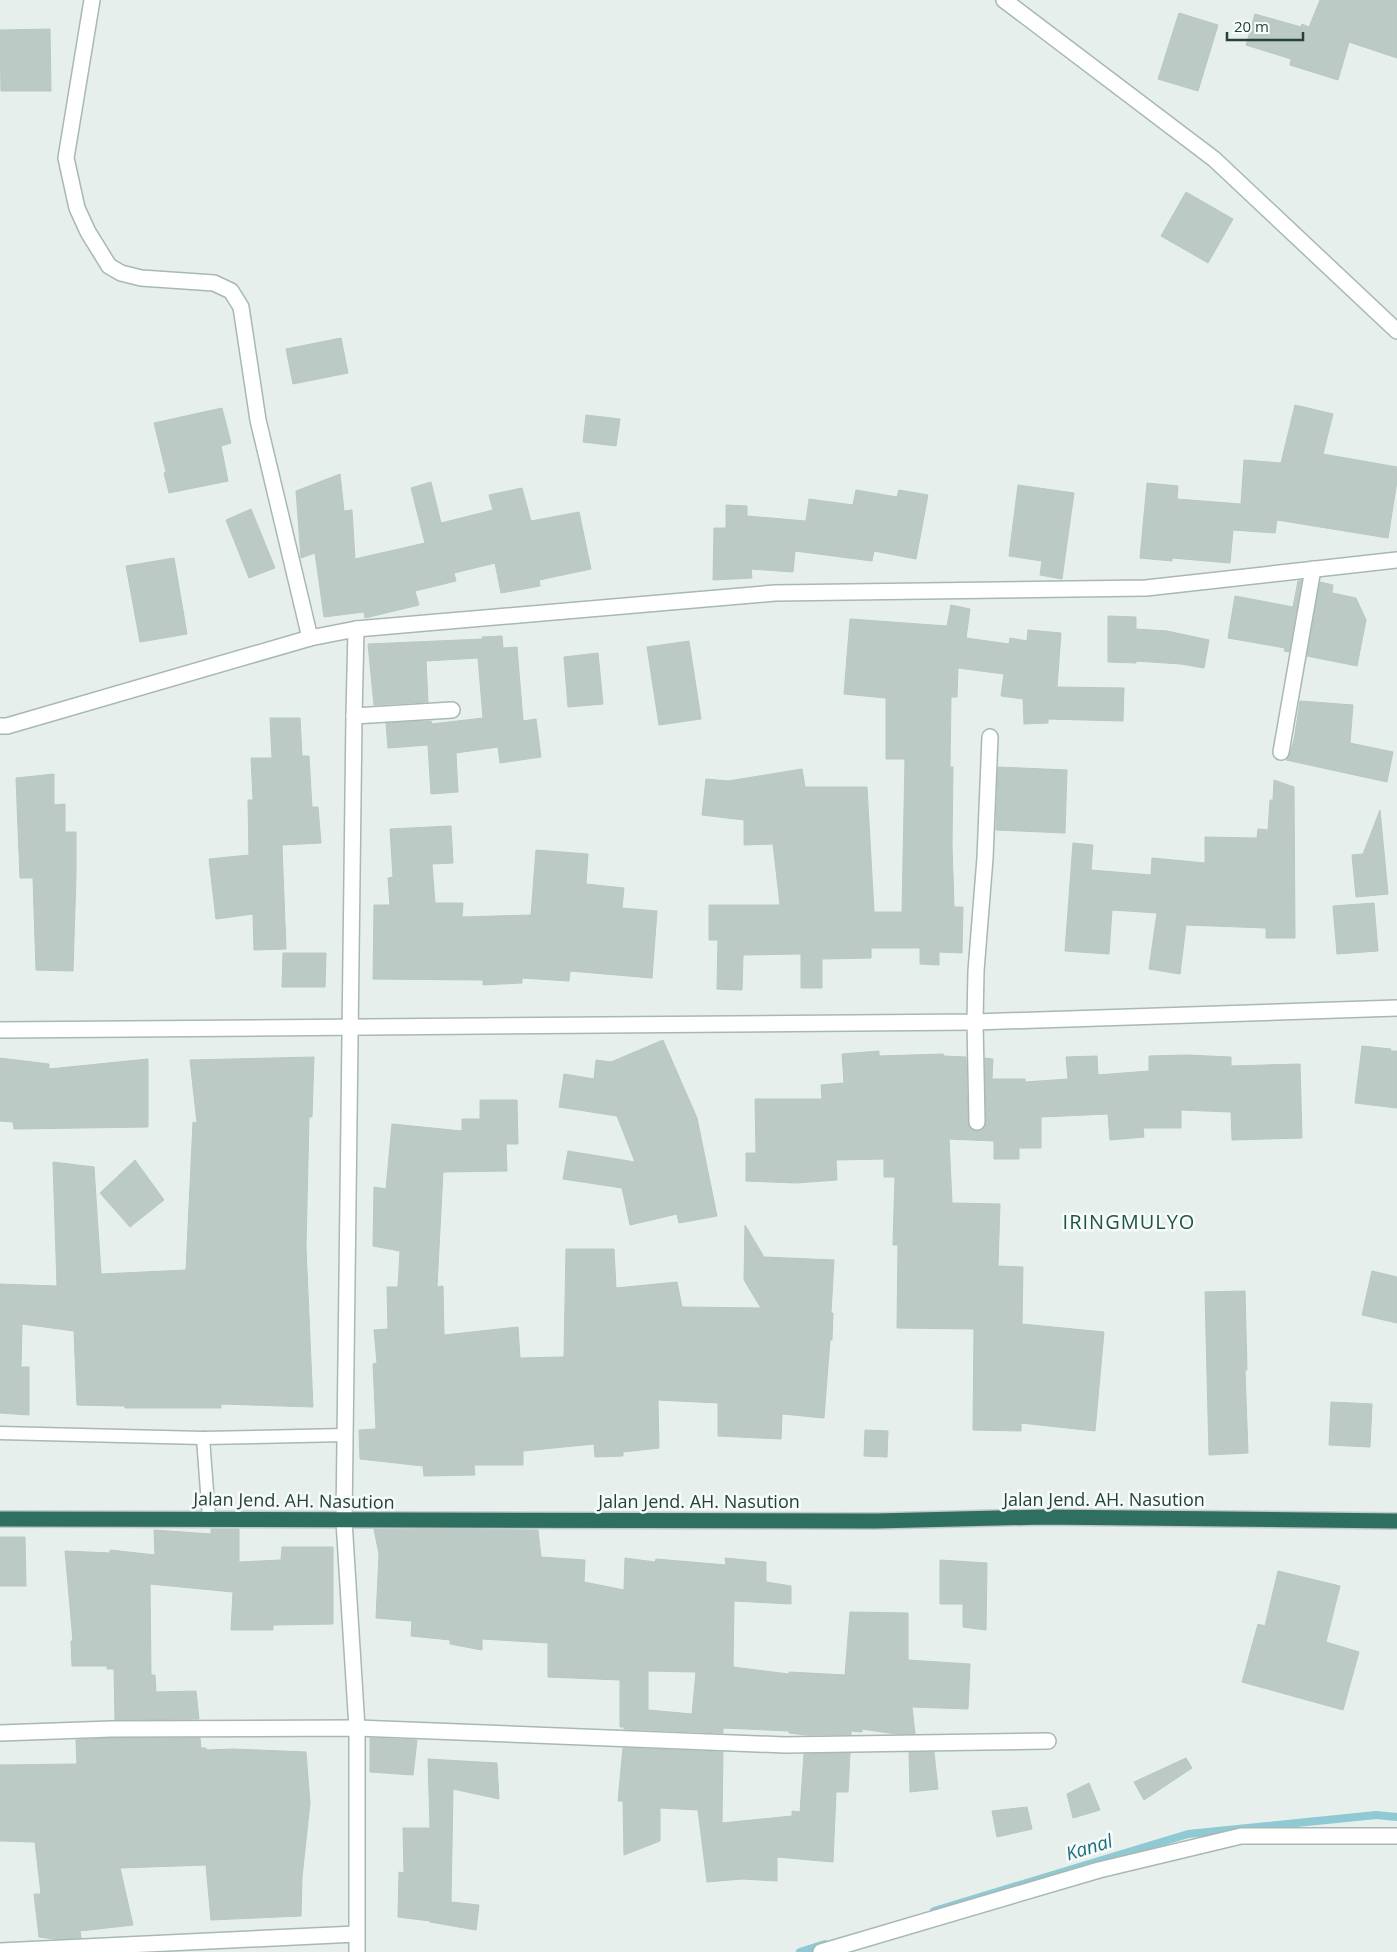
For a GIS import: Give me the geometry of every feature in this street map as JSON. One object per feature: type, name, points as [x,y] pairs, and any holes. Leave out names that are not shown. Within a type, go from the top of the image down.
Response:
[{"type":"highway","name":"Jalan Jend. AH. Nasution","points":[[0,1518],[876,1521],[1044,1517],[1397,1521]]},
{"type":"street","points":[[92,0],[66,158],[77,208],[101,255],[109,266],[122,273],[141,278],[214,283],[231,291],[241,307],[258,420],[310,638]]},
{"type":"street","points":[[1004,0],[1214,159],[1397,331]]},
{"type":"street","points":[[0,726],[7,726],[310,638],[356,630],[775,593],[1146,588],[1397,560]]},
{"type":"street","points":[[1281,752],[1313,569]]},
{"type":"street","points":[[356,630],[344,1520],[357,1728],[356,1952]]},
{"type":"street","points":[[354,716],[452,710]]},
{"type":"street","points":[[977,1122],[976,971],[985,858],[990,737]]},
{"type":"street","points":[[0,1030],[350,1029],[975,1022],[1397,1008]]},
{"type":"street","points":[[0,1733],[357,1728],[785,1745],[1048,1741]]},
{"type":"street","points":[[820,1952],[1099,1870],[1241,1836],[1397,1836]]},
{"type":"street","points":[[0,1951],[356,1934]]},
{"type":"lane","points":[[0,1433],[203,1438],[345,1435]]},
{"type":"lane","points":[[203,1438],[209,1518]]},
{"type":"building","points":[[1320,0],[1397,0],[1397,58],[1349,42],[1338,80],[1290,65],[1291,59],[1246,45],[1255,14],[1301,27],[1302,24],[1309,27]]},
{"type":"building","points":[[1179,13],[1218,25],[1198,91],[1158,79]]},
{"type":"building","points":[[50,29],[51,91],[1,91],[0,30]]},
{"type":"building","points":[[1186,192],[1233,219],[1208,263],[1161,236]]},
{"type":"building","points":[[341,338],[348,373],[293,384],[286,349]]},
{"type":"building","points":[[1295,405],[1333,414],[1323,454],[1397,467],[1397,481],[1388,538],[1277,520],[1275,533],[1233,530],[1230,563],[1172,558],[1172,561],[1140,558],[1147,483],[1178,486],[1177,499],[1241,504],[1244,460],[1281,463]]},
{"type":"building","points":[[222,408],[231,443],[221,446],[228,481],[169,493],[154,423]]},
{"type":"building","points":[[586,415],[620,419],[616,446],[583,442]]},
{"type":"building","points":[[340,474],[344,511],[352,510],[355,559],[425,543],[411,488],[431,482],[441,523],[493,510],[489,495],[522,488],[531,521],[579,512],[591,569],[539,580],[540,586],[501,593],[495,563],[454,573],[456,581],[415,591],[419,605],[365,618],[364,612],[324,617],[315,553],[301,558],[296,491]]},
{"type":"building","points":[[1018,485],[1074,493],[1062,579],[1040,575],[1042,561],[1009,556]]},
{"type":"building","points":[[856,490],[897,497],[899,490],[928,495],[916,559],[874,551],[872,561],[795,551],[793,572],[751,569],[752,578],[713,580],[714,528],[726,528],[726,505],[747,506],[747,516],[806,521],[809,499],[853,505]]},
{"type":"building","points":[[251,509],[275,568],[249,578],[226,520]]},
{"type":"building","points":[[174,558],[187,634],[140,642],[126,566]]},
{"type":"building","points":[[1302,580],[1289,652],[1284,651],[1285,648],[1228,638],[1235,596],[1293,607],[1298,581]]},
{"type":"building","points":[[1320,582],[1333,585],[1332,593],[1356,598],[1366,620],[1357,666],[1307,656]]},
{"type":"building","points":[[951,605],[970,609],[966,638],[1009,644],[1010,638],[1027,641],[1028,630],[1061,633],[1057,687],[1124,688],[1123,721],[1048,719],[1048,723],[1024,724],[1023,699],[1001,696],[1004,674],[958,668],[957,697],[951,697],[950,767],[953,767],[952,845],[954,907],[963,907],[962,953],[939,952],[939,965],[920,964],[920,948],[871,948],[871,958],[822,959],[822,988],[801,988],[801,954],[743,955],[742,990],[717,989],[718,940],[709,940],[709,905],[780,905],[773,844],[744,845],[744,820],[702,815],[706,779],[728,781],[802,769],[805,787],[867,787],[874,912],[902,912],[905,759],[886,759],[886,698],[844,694],[850,619],[947,626]]},
{"type":"building","points":[[1108,616],[1136,617],[1136,629],[1167,631],[1209,640],[1204,668],[1181,664],[1136,661],[1136,663],[1108,662]]},
{"type":"building","points":[[502,636],[503,648],[517,647],[523,721],[536,719],[541,757],[500,763],[498,747],[456,753],[458,792],[431,794],[428,745],[388,748],[386,723],[431,721],[432,724],[483,718],[478,658],[426,661],[428,702],[374,705],[368,644],[483,639],[482,637]]},
{"type":"building","points":[[689,641],[701,719],[659,725],[647,647]]},
{"type":"building","points":[[598,653],[603,704],[568,707],[564,657]]},
{"type":"building","points":[[1300,701],[1353,705],[1350,743],[1393,752],[1387,782],[1286,760],[1294,740]]},
{"type":"building","points":[[270,718],[300,718],[302,756],[309,756],[312,807],[318,807],[321,843],[282,845],[286,949],[254,950],[253,914],[216,919],[209,859],[249,855],[248,800],[253,800],[251,758],[272,758]]},
{"type":"building","points":[[998,767],[1067,770],[1065,833],[996,830]]},
{"type":"building","points":[[54,774],[54,805],[65,804],[65,832],[76,832],[73,971],[36,970],[33,878],[20,878],[16,778]]},
{"type":"building","points":[[1274,780],[1294,787],[1295,938],[1266,938],[1266,928],[1186,925],[1180,974],[1149,969],[1157,913],[1112,910],[1109,954],[1065,951],[1073,843],[1093,845],[1091,870],[1151,875],[1152,858],[1205,863],[1205,837],[1257,838],[1258,829],[1268,830],[1270,800],[1273,800]]},
{"type":"building","points":[[1380,810],[1388,894],[1356,897],[1352,855],[1363,854]]},
{"type":"building","points":[[451,826],[453,863],[432,864],[435,903],[463,903],[462,917],[531,915],[536,850],[588,854],[586,884],[624,888],[622,908],[657,911],[652,978],[570,971],[569,981],[522,978],[522,983],[483,985],[483,980],[373,979],[374,905],[390,905],[388,878],[393,877],[390,829]]},
{"type":"building","points":[[1374,903],[1378,951],[1337,954],[1333,906]]},
{"type":"building","points":[[283,953],[326,953],[325,987],[282,987]]},
{"type":"building","points":[[663,1040],[697,1118],[717,1216],[679,1223],[677,1214],[630,1225],[622,1188],[563,1179],[568,1151],[635,1162],[617,1116],[559,1107],[564,1074],[594,1079],[596,1060],[611,1062]]},
{"type":"building","points":[[1362,1046],[1397,1051],[1397,1108],[1355,1103]]},
{"type":"building","points":[[879,1051],[879,1056],[943,1054],[944,1056],[966,1057],[968,1122],[969,1127],[977,1131],[982,1130],[986,1122],[985,1058],[993,1059],[992,1079],[1025,1079],[1025,1082],[1068,1079],[1066,1057],[1097,1056],[1098,1075],[1149,1071],[1149,1056],[1231,1057],[1231,1066],[1300,1064],[1302,1138],[1232,1140],[1231,1112],[1181,1110],[1181,1128],[1143,1128],[1144,1137],[1110,1140],[1108,1114],[1041,1117],[1041,1148],[1019,1148],[1019,1159],[994,1159],[994,1141],[949,1139],[952,1203],[1000,1204],[998,1266],[1023,1267],[1022,1324],[1104,1332],[1095,1431],[1021,1423],[1021,1431],[973,1430],[974,1329],[897,1328],[898,1245],[893,1245],[895,1177],[884,1177],[884,1159],[836,1160],[837,1180],[796,1183],[746,1181],[746,1153],[756,1153],[755,1099],[822,1099],[821,1085],[844,1083],[842,1054]]},
{"type":"building","points":[[314,1057],[312,1117],[309,1117],[306,1247],[313,1407],[221,1404],[221,1408],[125,1408],[125,1406],[77,1405],[74,1331],[22,1324],[21,1367],[29,1367],[29,1415],[0,1413],[0,1284],[57,1286],[53,1162],[94,1167],[101,1274],[186,1270],[193,1122],[197,1123],[190,1060]]},
{"type":"building","points":[[0,1058],[49,1064],[49,1069],[148,1059],[148,1127],[14,1129],[13,1122],[0,1121]]},
{"type":"building","points":[[480,1100],[517,1100],[518,1144],[506,1144],[507,1171],[443,1172],[437,1287],[443,1286],[444,1335],[518,1327],[520,1358],[564,1357],[566,1249],[614,1249],[616,1288],[677,1282],[682,1307],[761,1308],[744,1280],[745,1225],[764,1257],[834,1260],[831,1313],[833,1313],[832,1340],[830,1340],[824,1418],[782,1414],[781,1439],[718,1436],[718,1403],[658,1400],[659,1448],[623,1452],[623,1456],[595,1457],[594,1444],[523,1451],[523,1465],[474,1465],[475,1475],[424,1476],[423,1466],[360,1459],[359,1430],[376,1429],[373,1364],[377,1363],[374,1330],[388,1329],[387,1287],[398,1287],[400,1251],[373,1246],[374,1187],[386,1189],[392,1124],[462,1131],[462,1119],[480,1119]]},
{"type":"building","points":[[135,1160],[164,1200],[130,1227],[100,1193]]},
{"type":"building","points":[[1372,1271],[1397,1277],[1397,1323],[1362,1315]]},
{"type":"building","points":[[1245,1291],[1248,1453],[1209,1455],[1205,1292]]},
{"type":"building","points":[[1331,1402],[1372,1404],[1370,1447],[1329,1445]]},
{"type":"building","points":[[865,1430],[888,1431],[887,1457],[864,1456]]},
{"type":"building","points":[[211,1529],[239,1529],[239,1562],[281,1560],[282,1547],[333,1547],[333,1624],[273,1625],[273,1630],[231,1630],[233,1592],[150,1584],[151,1675],[155,1675],[156,1692],[196,1691],[199,1719],[115,1720],[114,1669],[107,1669],[107,1666],[72,1666],[71,1641],[73,1641],[65,1551],[110,1553],[110,1550],[155,1555],[154,1530],[211,1534]]},
{"type":"building","points":[[374,1529],[538,1530],[541,1557],[585,1560],[584,1582],[624,1590],[625,1558],[655,1562],[656,1559],[726,1565],[725,1558],[766,1562],[766,1582],[791,1586],[791,1604],[734,1601],[733,1667],[789,1674],[789,1672],[845,1675],[850,1612],[908,1613],[908,1660],[970,1664],[968,1709],[912,1707],[915,1734],[896,1734],[862,1729],[862,1732],[851,1731],[851,1735],[806,1735],[789,1733],[789,1731],[723,1728],[723,1733],[624,1729],[624,1727],[620,1727],[620,1680],[548,1677],[548,1643],[482,1639],[482,1650],[450,1644],[450,1640],[411,1636],[412,1621],[376,1618],[379,1554]],"holes":[[[648,1671],[696,1672],[692,1714],[648,1710]]]},
{"type":"building","points":[[0,1537],[25,1537],[26,1586],[0,1586]]},
{"type":"building","points":[[940,1560],[987,1563],[986,1630],[963,1627],[963,1604],[940,1604]]},
{"type":"building","points":[[1278,1571],[1340,1586],[1326,1642],[1359,1652],[1343,1710],[1242,1682],[1258,1624],[1265,1626]]},
{"type":"building","points":[[200,1738],[201,1748],[206,1748],[206,1750],[234,1749],[306,1752],[310,1803],[302,1877],[301,1916],[211,1920],[206,1865],[120,1868],[133,1925],[80,1931],[81,1938],[55,1939],[39,1937],[34,1894],[41,1894],[35,1842],[0,1841],[0,1765],[77,1764],[76,1740]]},
{"type":"building","points":[[370,1738],[417,1740],[413,1775],[370,1772]]},
{"type":"building","points":[[623,1748],[723,1752],[722,1823],[792,1816],[792,1811],[800,1812],[804,1754],[850,1753],[848,1792],[836,1792],[833,1862],[777,1857],[777,1881],[742,1879],[707,1882],[698,1810],[660,1808],[660,1841],[624,1855],[623,1801],[618,1801]]},
{"type":"building","points":[[909,1752],[934,1752],[938,1789],[910,1792]]},
{"type":"building","points":[[1186,1758],[1192,1768],[1144,1800],[1134,1782]]},
{"type":"building","points":[[428,1759],[497,1763],[499,1799],[453,1789],[451,1902],[479,1905],[476,1930],[398,1917],[399,1872],[404,1873],[403,1828],[430,1828]]},
{"type":"building","points":[[1089,1783],[1100,1810],[1073,1818],[1067,1794]]},
{"type":"building","points":[[1027,1807],[1032,1829],[997,1837],[992,1811]]},
{"type":"waterway","name":"Kanal","points":[[934,1911],[1188,1834],[1376,1815],[1397,1817]]},
{"type":"waterway","name":"Kanal","points":[[800,1952],[825,1944]]},
{"type":"district","name":"IRINGMULYO","points":[[1129,1222]]}]
